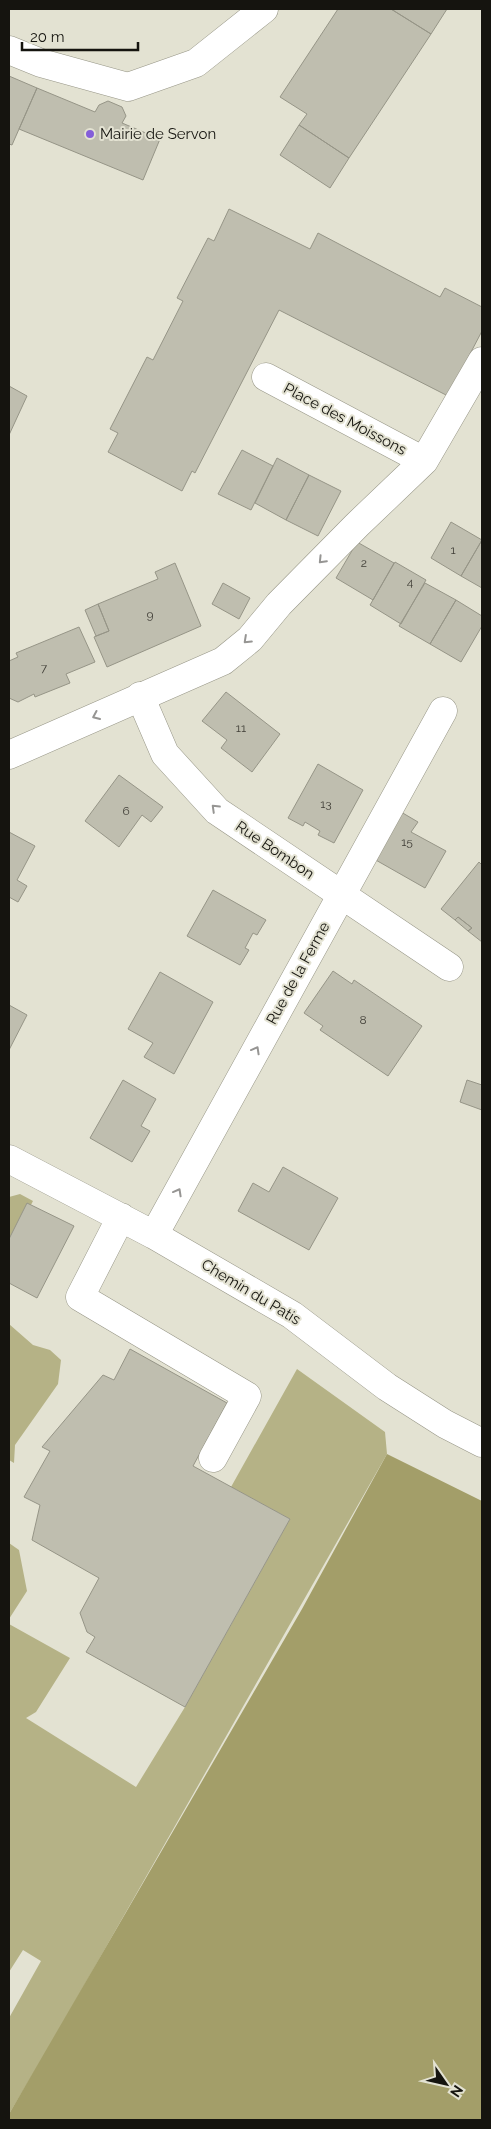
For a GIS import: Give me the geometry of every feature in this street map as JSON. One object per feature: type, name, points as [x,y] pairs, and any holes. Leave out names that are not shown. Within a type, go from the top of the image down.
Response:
[{"type":"street","points":[[9,50],[41,63],[128,87],[196,63],[264,9]]},
{"type":"street","points":[[9,755],[223,661],[250,639],[279,604],[424,461],[482,361]]},
{"type":"street","name":"Place des Moissons","points":[[266,377],[424,461]]},
{"type":"street","name":"Rue Bombon","points":[[140,696],[164,754],[217,811],[449,967]]},
{"type":"street","name":"Rue de la Ferme","points":[[154,1235],[443,711]]},
{"type":"street","name":"Chemin du Patis","points":[[9,1159],[154,1235],[292,1315],[387,1387],[445,1424],[482,1444]]},
{"type":"street","points":[[120,1217],[80,1297],[246,1396],[213,1458]]},
{"type":"shaded area","points":[[20,1194],[33,1201],[9,1247],[9,1197]]},
{"type":"shaded area","points":[[9,1324],[33,1345],[50,1350],[61,1360],[58,1384],[15,1445],[14,1463],[9,1460]]},
{"type":"shaded area","points":[[297,1369],[385,1432],[387,1454],[9,2114],[9,2018],[41,1961],[23,1950],[9,1972],[9,1624],[70,1658],[36,1712],[26,1718],[136,1787],[185,1707],[290,1519],[231,1487]]},
{"type":"shaded area","points":[[387,1454],[482,1501],[482,2120],[9,2120],[9,2114],[302,1609]]},
{"type":"shaded area","points":[[9,1543],[19,1550],[27,1591],[9,1619]]},
{"type":"building","points":[[338,9],[391,9],[431,34],[349,158],[299,125],[307,114],[280,97]]},
{"type":"building","points":[[391,9],[447,9],[431,34]]},
{"type":"building","points":[[9,76],[37,88],[12,145],[9,144]]},
{"type":"building","name":"Mairie de Servon","points":[[37,88],[95,112],[99,105],[108,101],[122,107],[126,116],[122,123],[160,139],[143,180],[19,129]]},
{"type":"building","points":[[299,125],[349,158],[330,188],[280,155]]},
{"type":"building","points":[[229,209],[310,249],[318,233],[440,297],[445,288],[482,307],[482,331],[448,396],[279,310],[195,473],[192,471],[182,491],[108,452],[118,433],[110,429],[147,357],[153,360],[183,301],[177,298],[208,238],[214,241]]},
{"type":"building","points":[[9,386],[27,396],[9,435]]},
{"type":"building","points":[[242,450],[273,466],[251,510],[218,494]]},
{"type":"building","points":[[277,458],[309,475],[286,520],[255,503]]},
{"type":"building","points":[[309,475],[341,491],[318,536],[286,520]]},
{"type":"building","points":[[451,522],[482,540],[461,576],[431,558]]},
{"type":"building","points":[[482,540],[482,588],[461,576]]},
{"type":"building","points":[[357,542],[394,563],[373,600],[336,578]]},
{"type":"building","points":[[395,562],[426,580],[401,624],[370,605]]},
{"type":"building","points":[[175,563],[201,626],[107,667],[94,637],[109,631],[98,604],[158,579],[155,572]]},
{"type":"building","points":[[223,583],[250,598],[239,619],[212,604]]},
{"type":"building","points":[[425,583],[456,600],[430,644],[399,626]]},
{"type":"building","points":[[456,600],[482,616],[482,626],[461,662],[430,644]]},
{"type":"building","points":[[98,604],[109,631],[96,636],[85,610]]},
{"type":"building","points":[[79,627],[95,662],[66,674],[70,683],[35,697],[34,694],[18,702],[9,698],[9,661],[18,657],[16,653]]},
{"type":"building","points":[[226,692],[280,734],[252,772],[221,748],[227,740],[202,721]]},
{"type":"building","points":[[318,764],[363,790],[334,843],[318,835],[320,831],[305,822],[303,826],[288,818]]},
{"type":"building","points":[[119,775],[163,807],[151,822],[142,815],[119,847],[85,821]]},
{"type":"building","points":[[401,812],[418,822],[411,832],[446,851],[425,888],[374,859]]},
{"type":"building","points":[[9,832],[35,846],[17,880],[27,886],[18,902],[9,897]]},
{"type":"building","points":[[479,862],[482,865],[482,942],[468,931],[472,928],[458,917],[455,920],[441,909]]},
{"type":"building","points":[[213,890],[266,920],[257,935],[253,933],[245,948],[249,950],[240,965],[187,936]]},
{"type":"building","points":[[458,917],[472,928],[468,931],[455,920]]},
{"type":"building","points":[[333,971],[352,984],[354,980],[422,1026],[388,1076],[320,1030],[323,1026],[304,1013]]},
{"type":"building","points":[[160,972],[213,1002],[174,1074],[144,1057],[153,1043],[128,1029]]},
{"type":"building","points":[[9,1005],[27,1015],[9,1050]]},
{"type":"building","points":[[123,1080],[156,1099],[141,1126],[150,1131],[132,1162],[90,1138]]},
{"type":"building","points":[[467,1080],[482,1085],[482,1110],[460,1102]]},
{"type":"building","points":[[283,1167],[338,1198],[309,1250],[238,1211],[253,1183],[269,1192]]},
{"type":"building","points":[[27,1203],[74,1226],[37,1298],[9,1283],[9,1239]]},
{"type":"building","points":[[130,1349],[227,1403],[193,1466],[290,1519],[185,1707],[86,1652],[95,1637],[87,1632],[80,1613],[99,1578],[32,1540],[40,1505],[24,1497],[50,1451],[42,1447],[103,1375],[114,1380]]},
{"type":"place","name":"Mairie de Servon","points":[[90,134]]}]
